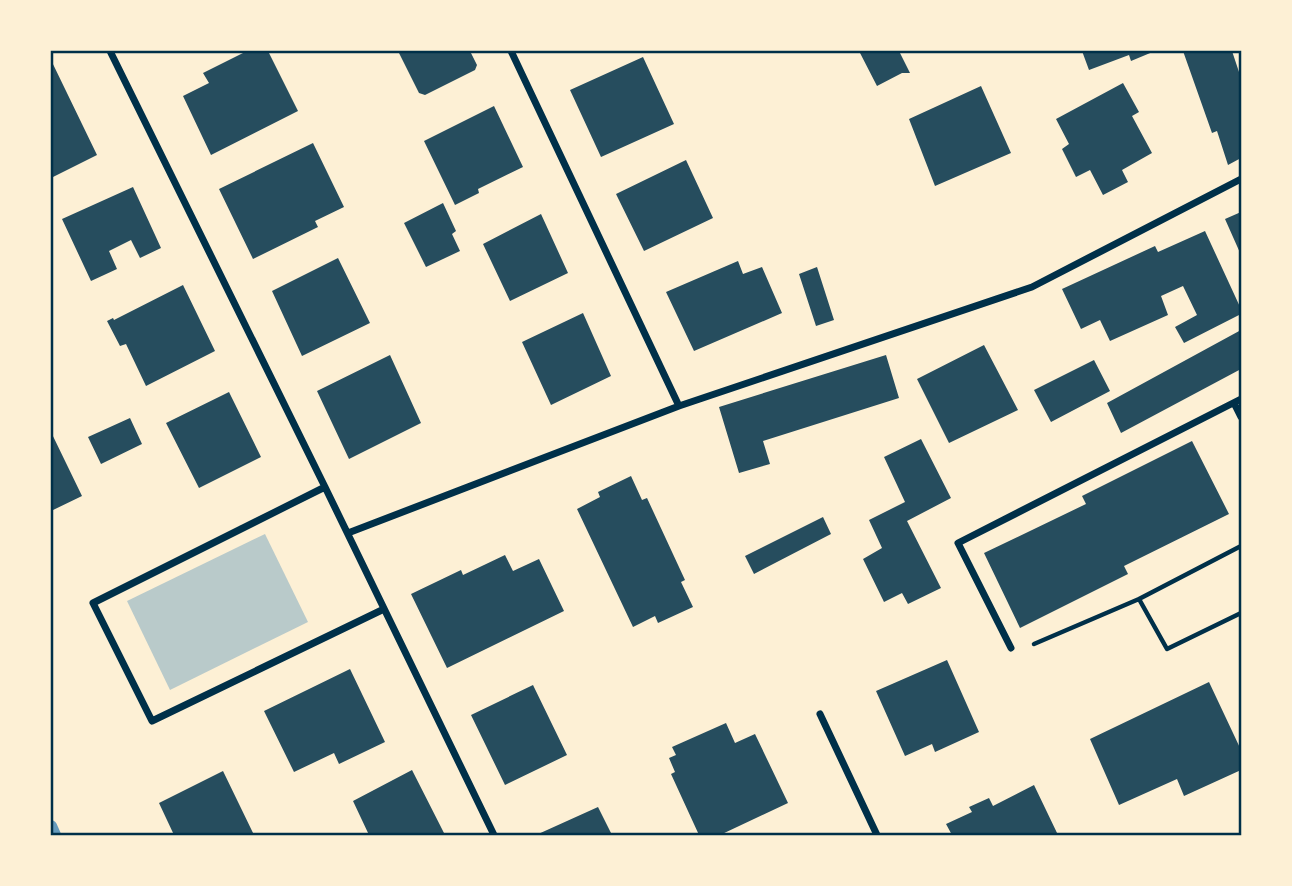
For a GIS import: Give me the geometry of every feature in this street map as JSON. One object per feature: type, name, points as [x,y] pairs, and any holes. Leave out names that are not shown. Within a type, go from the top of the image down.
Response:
[{"type":"street","points":[[110,51],[494,835]]},
{"type":"street","points":[[511,51],[679,406]]},
{"type":"street","points":[[348,533],[679,406],[1032,287],[1241,179]]},
{"type":"street","points":[[1011,648],[958,543],[1238,401],[1241,417]]},
{"type":"street","points":[[325,487],[93,603],[152,721],[384,609]]},
{"type":"street","points":[[820,714],[877,835]]},
{"type":"path","points":[[1011,648],[1018,651],[1139,599],[1240,546],[1241,553]]},
{"type":"path","points":[[1139,599],[1167,649],[1241,613]]},
{"type":"shaded area","points":[[265,534],[308,622],[170,690],[127,601]]},
{"type":"building","points":[[247,51],[268,51],[298,111],[211,155],[183,96],[209,83],[203,73]]},
{"type":"building","points":[[398,51],[470,51],[477,65],[475,70],[425,95],[419,93]]},
{"type":"building","points":[[859,51],[899,51],[910,73],[902,73],[877,86]]},
{"type":"building","points":[[1082,51],[1155,51],[1131,61],[1129,55],[1089,70]]},
{"type":"building","points":[[1183,51],[1232,51],[1241,78],[1241,158],[1228,165],[1217,131],[1212,133]]},
{"type":"building","points":[[643,57],[674,124],[601,157],[570,90]]},
{"type":"building","points":[[51,60],[97,155],[51,178]]},
{"type":"building","points":[[1123,83],[1139,112],[1132,116],[1152,153],[1122,170],[1128,182],[1103,195],[1090,170],[1076,177],[1062,149],[1069,144],[1056,119]]},
{"type":"building","points":[[981,86],[1011,153],[935,186],[909,119]]},
{"type":"building","points":[[494,106],[523,167],[478,189],[479,193],[455,205],[424,141]]},
{"type":"building","points":[[313,143],[344,207],[315,221],[318,227],[253,259],[219,189]]},
{"type":"building","points":[[686,160],[713,218],[644,251],[616,194]]},
{"type":"building","points":[[133,187],[161,248],[140,258],[131,240],[109,251],[117,269],[91,281],[62,219]]},
{"type":"building","points":[[443,203],[456,231],[452,234],[460,251],[426,267],[404,223]]},
{"type":"building","points":[[1241,212],[1241,255],[1225,219]]},
{"type":"building","points":[[541,214],[568,273],[510,301],[483,244]]},
{"type":"building","points":[[1205,231],[1241,314],[1184,343],[1175,327],[1197,315],[1183,286],[1161,296],[1168,315],[1110,341],[1100,320],[1081,329],[1062,289],[1155,246],[1158,252]]},
{"type":"building","points":[[338,258],[370,323],[302,356],[272,291]]},
{"type":"building","points":[[738,261],[743,274],[762,267],[782,313],[694,351],[666,292]]},
{"type":"building","points":[[817,267],[834,320],[816,326],[799,274]]},
{"type":"building","points":[[183,285],[215,351],[146,386],[126,344],[120,346],[107,321]]},
{"type":"building","points":[[583,313],[611,376],[551,405],[522,342]]},
{"type":"building","points":[[1241,330],[1241,369],[1121,433],[1107,403]]},
{"type":"building","points":[[984,345],[1018,410],[949,443],[917,379]]},
{"type":"building","points":[[390,355],[421,423],[349,459],[317,391]]},
{"type":"building","points":[[886,355],[899,398],[763,441],[770,464],[739,473],[719,407]]},
{"type":"building","points":[[1094,360],[1110,391],[1051,422],[1034,390]]},
{"type":"building","points":[[229,392],[261,457],[199,488],[166,423]]},
{"type":"building","points":[[130,418],[142,444],[101,464],[88,437]]},
{"type":"building","points":[[51,432],[82,496],[51,511]]},
{"type":"building","points":[[921,439],[951,498],[907,521],[941,588],[908,604],[902,593],[884,602],[863,559],[882,548],[869,520],[905,502],[884,457]]},
{"type":"building","points":[[1192,441],[1229,514],[1124,566],[1128,574],[1020,628],[984,553],[1086,504],[1082,496]]},
{"type":"building","points":[[631,476],[642,500],[647,498],[685,580],[681,582],[693,607],[658,623],[655,616],[633,627],[577,509],[600,497],[598,492]]},
{"type":"building","points":[[823,517],[831,534],[754,574],[745,556]]},
{"type":"building","points":[[505,555],[513,571],[539,559],[564,611],[447,668],[411,594],[461,570],[463,575]]},
{"type":"building","points":[[947,660],[979,732],[935,752],[932,744],[905,756],[876,691]]},
{"type":"building","points":[[350,669],[385,742],[339,764],[334,753],[294,772],[264,711]]},
{"type":"building","points":[[1209,682],[1241,750],[1241,770],[1184,796],[1177,779],[1119,805],[1090,739]]},
{"type":"building","points":[[533,685],[567,755],[505,785],[471,715]]},
{"type":"building","points":[[726,723],[735,743],[755,734],[788,803],[720,835],[699,835],[671,774],[675,772],[669,758],[676,755],[672,747]]},
{"type":"building","points":[[412,770],[444,833],[369,835],[353,801]]},
{"type":"building","points":[[223,771],[254,835],[174,835],[159,803]]},
{"type":"building","points":[[1034,785],[1058,835],[952,835],[946,824],[972,812],[969,807],[989,798],[993,806]]},
{"type":"building","points":[[598,807],[612,835],[536,835]]},
{"type":"waterway","points":[[51,826],[55,835]]}]
